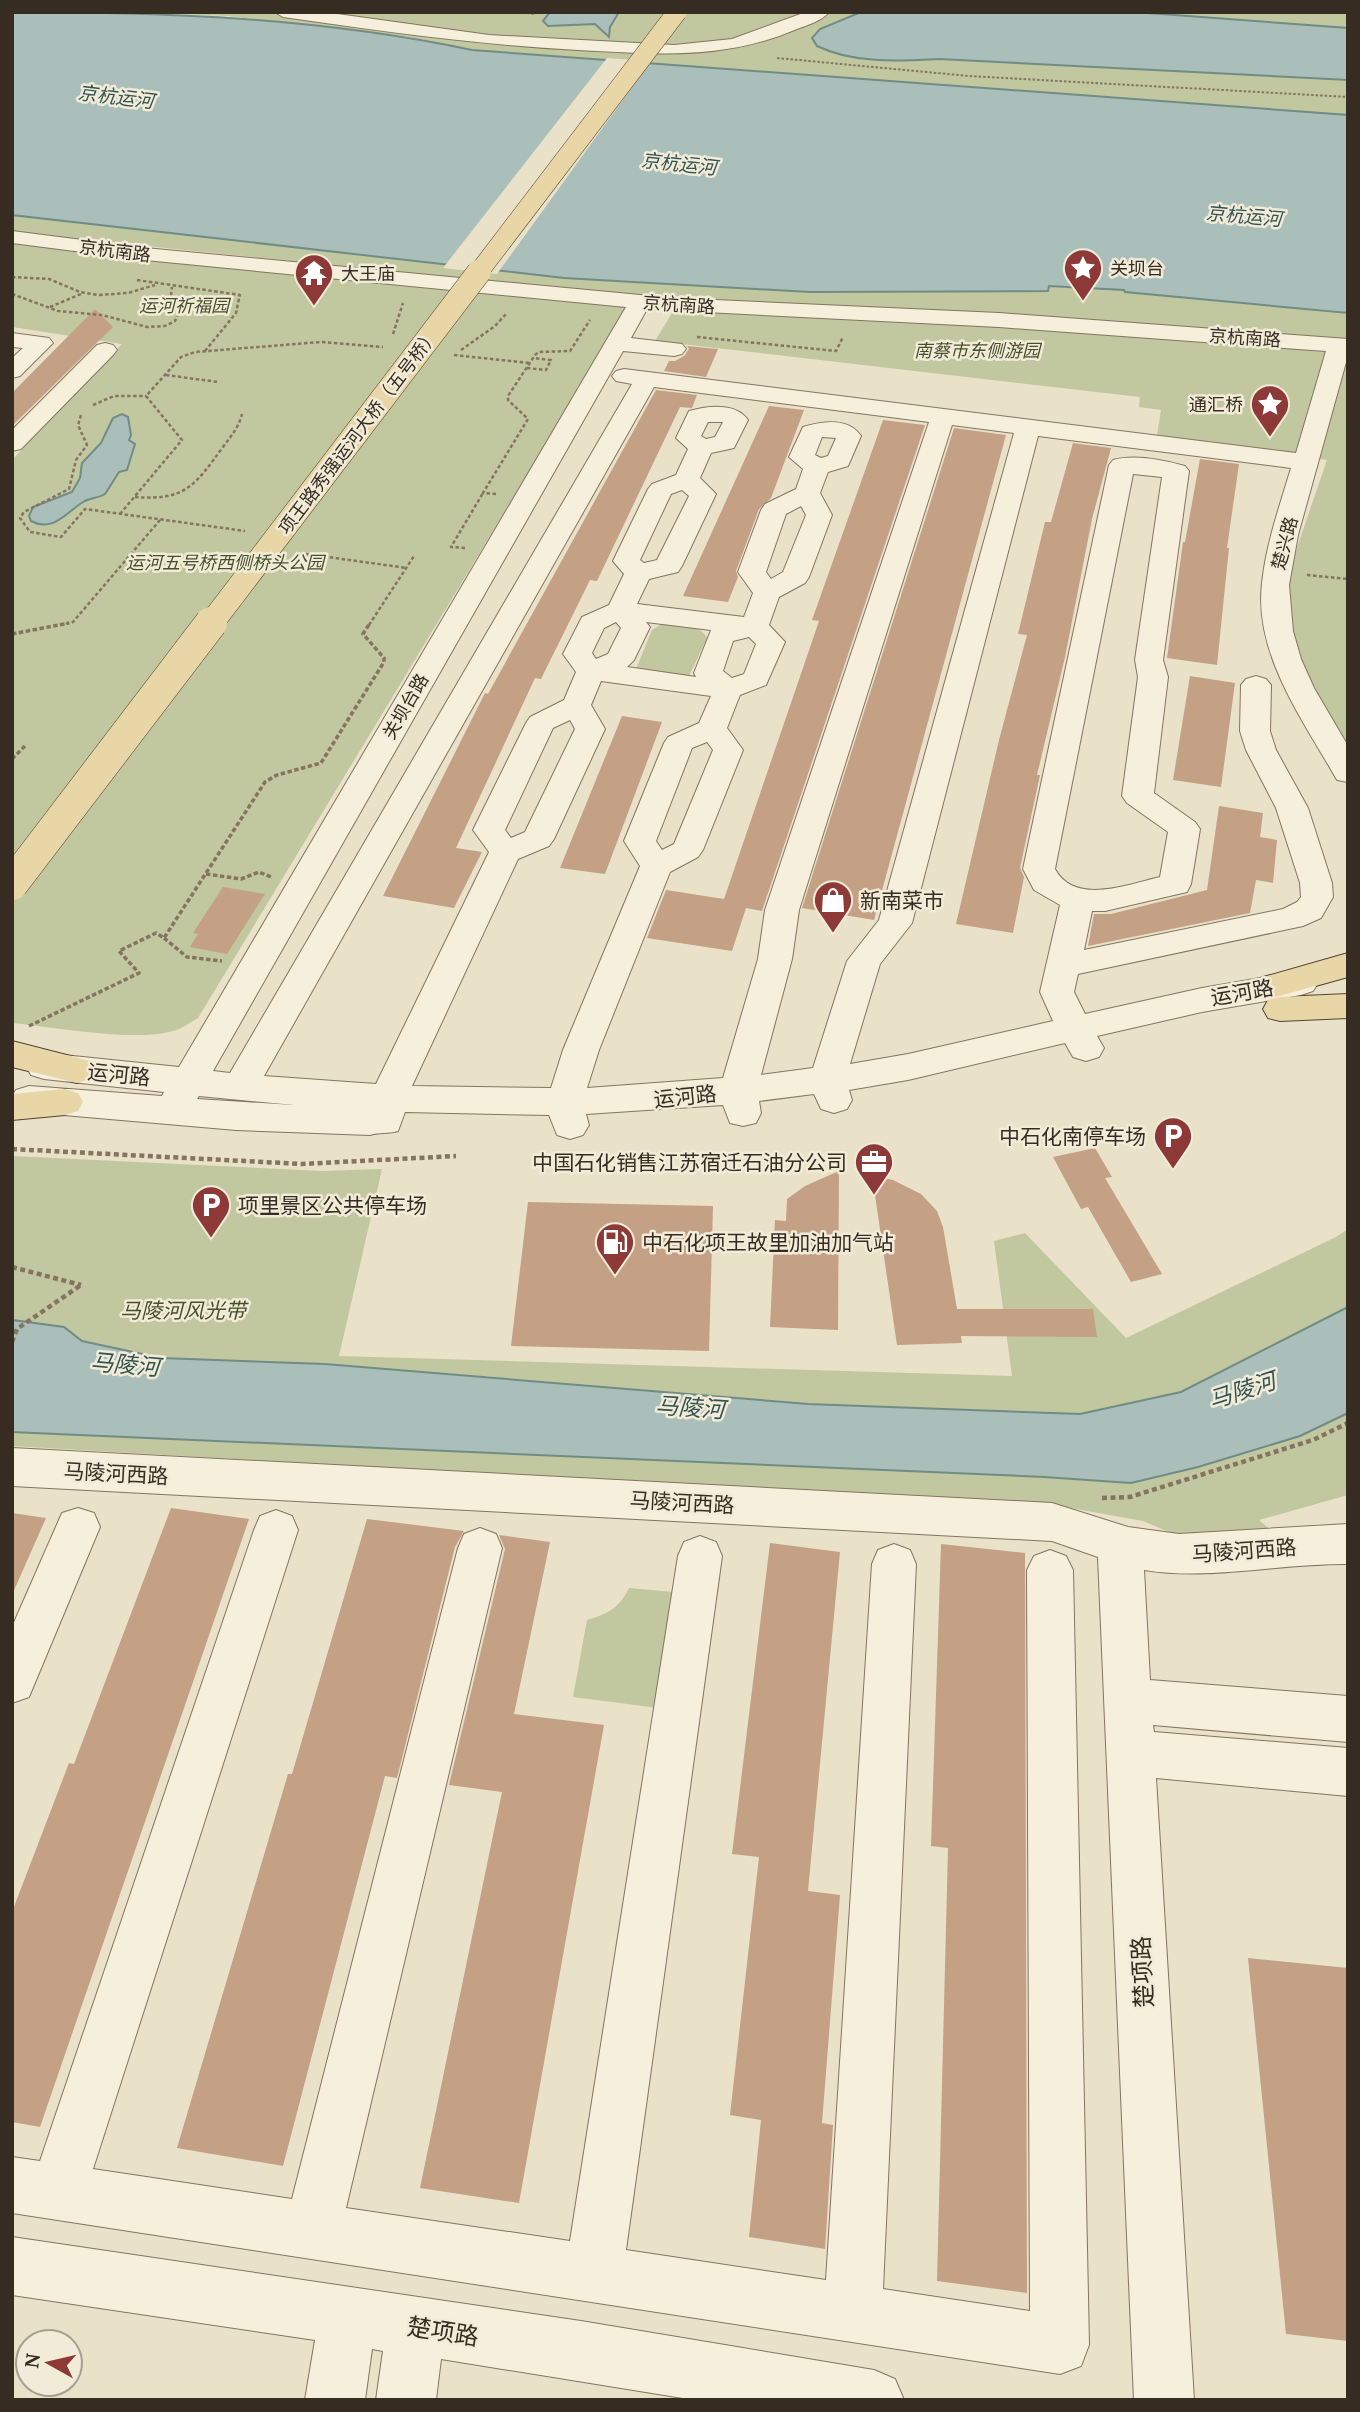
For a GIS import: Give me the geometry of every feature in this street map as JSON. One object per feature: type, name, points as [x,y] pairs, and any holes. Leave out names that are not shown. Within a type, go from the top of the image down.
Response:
[{"type":"main road","name":"项王路秀强运河大桥（五号桥）","points":[[141,676],[658,12]]},
{"type":"main road","name":"项王路秀强运河大桥（五号桥）","points":[[12,884],[677,12]]},
{"type":"main road","points":[[1273,998],[1348,965]]},
{"type":"main road","points":[[1273,998],[1348,1006]]},
{"type":"main road","points":[[18,1041],[71,1086]]},
{"type":"main road","points":[[12,1107],[71,1086]]},
{"type":"street","points":[[283,12],[489,40],[674,51],[733,46],[779,32],[821,12]]},
{"type":"street","name":"京杭南路","points":[[12,237],[640,302],[999,320],[1344,345]]},
{"type":"street","name":"关坝台路","points":[[180,1096],[428,667],[480,561],[554,449],[640,302]]},
{"type":"street","points":[[12,340],[41,343],[12,371]]},
{"type":"street","points":[[615,343],[684,343]]},
{"type":"street","name":"楚兴路","points":[[1344,345],[1306,462],[1276,571],[1279,631],[1299,688],[1348,773]]},
{"type":"street","points":[[12,444],[105,350]]},
{"type":"street","points":[[598,373],[1306,462]]},
{"type":"street","points":[[240,1086],[647,379]]},
{"type":"street","points":[[740,1102],[775,960],[782,910],[943,416]]},
{"type":"street","points":[[831,1089],[864,961],[895,923],[1028,426]]},
{"type":"street","points":[[638,573],[626,561],[661,489],[685,480],[701,447]]},
{"type":"street","points":[[554,449],[604,455]]},
{"type":"street","points":[[1122,464],[1176,471],[1149,660],[1153,677],[1138,796],[1184,829],[1175,884],[1105,900],[1078,901],[1046,882],[1039,869],[1122,464]]},
{"type":"street","points":[[767,593],[751,572],[774,510],[807,493],[817,467]]},
{"type":"street","points":[[638,573],[668,566],[703,494],[685,480]]},
{"type":"street","points":[[754,627],[767,593],[795,577],[819,515],[807,493]]},
{"type":"street","points":[[480,561],[532,578]]},
{"type":"street","points":[[620,610],[638,573]]},
{"type":"street","points":[[591,671],[728,690],[756,679],[771,642],[754,627],[620,610]]},
{"type":"street","points":[[505,852],[489,830],[541,723],[576,705],[591,671],[620,660],[636,627],[620,610]]},
{"type":"street","points":[[728,690],[708,673],[721,636],[754,627]]},
{"type":"street","points":[[428,667],[477,675]]},
{"type":"street","points":[[1061,966],[1291,918],[1309,910],[1317,897],[1316,883],[1292,808],[1261,750],[1255,731],[1256,685]]},
{"type":"street","points":[[656,866],[640,841],[679,743],[712,728],[728,690]]},
{"type":"street","points":[[386,1109],[505,852],[538,839],[590,729],[576,705]]},
{"type":"street","points":[[568,1113],[581,1050],[656,866],[687,850],[727,751],[712,728]]},
{"type":"street","points":[[309,872],[358,881]]},
{"type":"street","points":[[1317,897],[1348,910]]},
{"type":"street","points":[[1078,901],[1057,992],[1080,1038]]},
{"type":"street","name":"运河路","points":[[12,1097],[71,1086],[386,1109],[568,1113],[673,1121],[740,1102],[831,1089],[916,1088],[1080,1038],[1239,1014],[1273,998],[1348,976]]},
{"type":"street","name":"运河路","points":[[1273,998],[1348,1000]]},
{"type":"street","name":"运河路","points":[[12,1063],[71,1086]]},
{"type":"street","name":"运河路","points":[[180,1096],[240,1086],[386,1109]]},
{"type":"street","name":"马陵河西路","points":[[12,1467],[1052,1521],[1120,1545],[1154,1552],[1185,1554],[1348,1544]]},
{"type":"street","points":[[12,1681],[78,1527]]},
{"type":"street","points":[[276,1530],[35,2189],[1060,2345],[1049,1570]]},
{"type":"street","name":"楚项路","points":[[1120,1545],[1164,2400]]},
{"type":"street","points":[[312,2232],[480,1548]]},
{"type":"street","points":[[594,2272],[700,1556]]},
{"type":"street","points":[[853,2315],[894,1564]]},
{"type":"street","points":[[1128,1701],[1348,1719]]},
{"type":"street","points":[[1131,1753],[1348,1772]]},
{"type":"street","name":"楚项路","points":[[12,2266],[416,2326],[874,2400]]},
{"type":"street","points":[[335,2400],[348,2316]]},
{"type":"street","points":[[406,2400],[416,2326]]},
{"type":"path","points":[[517,12],[536,14]]},
{"type":"path","points":[[733,46],[749,53],[842,66],[1348,97]]},
{"type":"path","points":[[204,352],[236,313],[242,289],[248,281],[246,275],[226,261]]},
{"type":"path","points":[[12,277],[50,279],[82,293],[130,293],[156,284]]},
{"type":"path","points":[[394,340],[392,332],[400,307],[419,279]]},
{"type":"path","points":[[12,294],[64,312],[104,315],[135,327],[156,328],[175,321],[178,314],[170,303],[172,287]]},
{"type":"path","points":[[449,360],[495,326],[523,290]]},
{"type":"path","points":[[50,307],[82,293]]},
{"type":"path","points":[[480,561],[451,547],[528,419],[508,396],[539,352],[570,351],[604,299]]},
{"type":"path","points":[[684,343],[836,351],[841,337],[853,338]]},
{"type":"path","points":[[251,532],[85,509],[61,537],[30,532],[20,519],[31,505],[69,489],[72,469],[88,448],[78,425],[81,415],[102,399],[114,396],[146,396],[181,358],[204,352],[321,342],[382,347]]},
{"type":"path","points":[[443,353],[530,363]]},
{"type":"path","points":[[526,368],[546,370],[551,360],[533,358]]},
{"type":"path","points":[[165,375],[218,382]]},
{"type":"path","points":[[120,514],[182,440],[146,396]]},
{"type":"path","points":[[134,497],[168,499],[194,487],[238,427],[242,414]]},
{"type":"path","points":[[483,493],[496,494]]},
{"type":"path","points":[[12,634],[73,622],[160,520]]},
{"type":"path","points":[[299,563],[310,548]]},
{"type":"path","points":[[306,554],[407,568]]},
{"type":"path","points":[[164,938],[265,782],[271,777],[307,770],[321,763],[384,662],[384,658],[363,634],[414,556]]},
{"type":"path","points":[[1306,575],[1348,579]]},
{"type":"path","points":[[12,759],[25,746]]},
{"type":"path","points":[[205,874],[242,879],[259,872],[265,873],[274,883]]},
{"type":"path","points":[[18,1041],[139,974],[119,951],[156,933],[187,957],[230,962]]},
{"type":"path","points":[[12,1149],[302,1164],[456,1156]]},
{"type":"path","points":[[12,1266],[81,1284],[17,1329],[12,1342]]},
{"type":"green space","points":[[121,12],[1348,12],[1348,119],[472,50],[410,37],[227,16]]},
{"type":"green space","name":"南蔡市东侧游园","points":[[12,215],[564,278],[810,292],[1048,291],[1048,286],[1125,290],[1348,313],[1348,746],[1312,689],[1294,650],[1287,595],[1292,562],[1327,460],[1157,435],[1161,410],[1139,407],[1140,397],[655,341],[672,313],[684,309],[670,300],[39,235],[12,231]]},
{"type":"green space","name":"运河五号桥西侧桥头公园","points":[[12,242],[617,303],[628,308],[198,1018],[179,1029],[163,1033],[121,1035],[12,1023],[12,460],[122,344],[12,327]]},
{"type":"green space","points":[[662,624],[694,628],[704,633],[707,638],[688,678],[636,669],[652,630]]},
{"type":"green space","name":"马陵河风光带","points":[[12,1156],[322,1171],[382,1169],[339,1356],[1012,1376],[994,1241],[1025,1233],[1126,1338],[1348,1229],[1348,1495],[1259,1520],[1275,1534],[1188,1540],[1143,1521],[1071,1508],[12,1446]]},
{"type":"green space","points":[[629,1588],[684,1593],[666,1709],[573,1697],[587,1620],[612,1609]]},
{"type":"water","name":"京杭运河","points":[[12,12],[128,13],[243,19],[358,31],[472,50],[1348,115],[1348,313],[1124,290],[1049,286],[1048,291],[810,292],[564,278],[12,215]]},
{"type":"water","points":[[550,12],[619,12],[610,27],[609,37],[595,24],[548,26],[543,21]]},
{"type":"water","points":[[861,12],[1134,12],[1348,28],[1348,80],[939,59],[861,59],[817,46],[812,38],[820,29]]},
{"type":"water","points":[[122,414],[128,417],[131,435],[129,440],[135,444],[127,470],[119,472],[105,494],[83,502],[59,520],[46,524],[31,521],[29,516],[33,507],[72,492],[80,478],[82,463],[101,443],[113,418]]},
{"type":"water","name":"马陵河","points":[[1348,1307],[1348,1413],[1300,1436],[1198,1467],[1131,1483],[12,1432],[12,1320],[64,1327],[82,1341],[161,1358],[325,1364],[808,1404],[1080,1414],[1181,1392]]},
{"type":"pier","points":[[607,58],[651,61],[497,274],[443,268]]},
{"type":"building","points":[[95,309],[113,327],[12,426],[12,393]]},
{"type":"building","points":[[687,346],[718,349],[706,377],[664,371],[669,361],[684,356],[689,349]]},
{"type":"building","points":[[656,390],[697,395],[692,408],[680,407],[597,581],[590,580],[541,679],[535,678],[456,848],[482,852],[454,908],[383,896],[485,693],[488,694]]},
{"type":"building","points":[[769,406],[804,410],[771,498],[759,509],[736,571],[738,577],[728,602],[683,596]]},
{"type":"building","points":[[883,420],[925,425],[762,911],[746,908],[732,951],[647,938],[666,890],[724,899],[819,621],[812,620]]},
{"type":"building","points":[[954,428],[1006,435],[874,920],[802,908]]},
{"type":"building","points":[[1073,443],[1111,448],[1092,519],[1065,657],[1037,775],[1040,775],[1020,868],[1024,877],[1013,933],[956,924],[999,740],[1027,635],[1018,634],[1045,522],[1051,522]]},
{"type":"building","points":[[1200,459],[1239,464],[1227,548],[1217,665],[1167,658],[1183,542]]},
{"type":"building","points":[[1190,676],[1235,683],[1221,787],[1173,780]]},
{"type":"building","points":[[622,716],[662,722],[605,874],[560,868]]},
{"type":"building","points":[[1219,806],[1263,813],[1260,837],[1277,840],[1273,883],[1256,880],[1250,913],[1088,946],[1094,914],[1111,914],[1207,890]]},
{"type":"building","points":[[223,887],[265,894],[227,954],[190,947],[198,934],[193,933]]},
{"type":"building","points":[[1095,1148],[1112,1177],[1105,1178],[1162,1274],[1131,1282],[1088,1207],[1081,1209],[1053,1157]]},
{"type":"building","points":[[839,1171],[838,1330],[770,1327],[775,1220],[786,1221],[787,1199],[805,1186]]},
{"type":"building","points":[[872,1175],[893,1180],[921,1194],[937,1211],[943,1227],[957,1309],[1093,1309],[1097,1337],[961,1336],[962,1343],[897,1345]]},
{"type":"building","name":"中石化项王故里加油加气站","points":[[528,1202],[713,1206],[709,1351],[511,1346]]},
{"type":"building","points":[[171,1508],[249,1519],[40,2127],[12,2122],[12,1912],[69,1763],[74,1764]]},
{"type":"building","points":[[12,1513],[46,1518],[12,1595]]},
{"type":"building","points":[[367,1519],[464,1531],[455,1547],[397,1778],[385,1776],[283,2166],[177,2148],[288,1774],[292,1774]]},
{"type":"building","points":[[499,1535],[550,1542],[514,1714],[604,1725],[519,2203],[420,2188],[502,1792],[449,1785],[505,1549]]},
{"type":"building","points":[[770,1543],[840,1552],[808,1891],[840,1895],[822,2123],[833,2125],[825,2249],[749,2237],[761,2120],[730,2115],[759,1857],[732,1854]]},
{"type":"building","points":[[941,1544],[1025,1553],[1027,2293],[937,2281],[948,1848],[931,1846]]},
{"type":"building","points":[[1248,1958],[1348,1968],[1348,2341],[1286,2334]]},
{"type":"place","name":"关坝台","points":[[1083,302]]},
{"type":"place","name":"大王庙","points":[[314,307]]},
{"type":"place","name":"通汇桥","points":[[1270,438]]},
{"type":"place","name":"新南菜市","points":[[833,934]]},
{"type":"place","name":"中石化南停车场","points":[[1173,1170]]},
{"type":"place","name":"中国石化销售江苏宿迁石油分公司","points":[[874,1196]]},
{"type":"place","name":"项里景区公共停车场","points":[[211,1239]]},
{"type":"place","name":"中石化项王故里加油加气站","points":[[615,1276]]},
{"type":"park label","name":"运河祈福园","points":[[184,305]]}]
